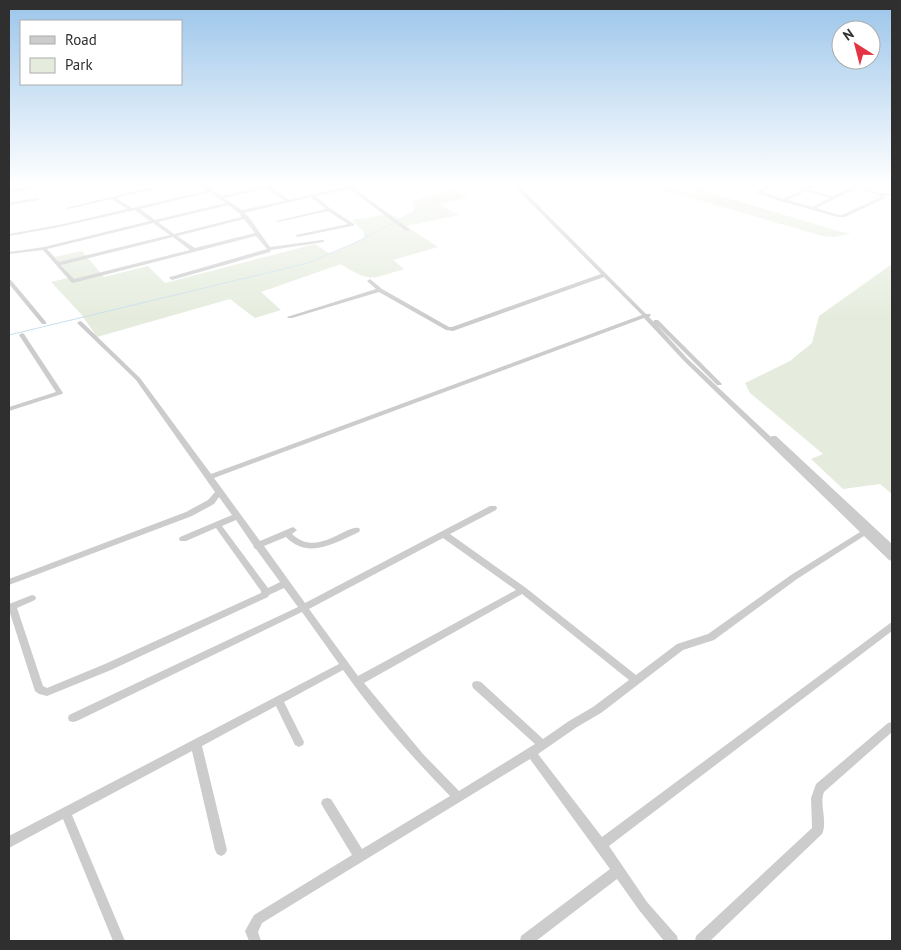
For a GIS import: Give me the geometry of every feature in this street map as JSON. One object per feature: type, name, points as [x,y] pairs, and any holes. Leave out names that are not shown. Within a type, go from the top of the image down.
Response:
[{"type":"street","points":[[9,235],[36,229]]},
{"type":"street","points":[[9,253],[44,248],[121,229]]},
{"type":"street","points":[[167,229],[194,250]]},
{"type":"street","points":[[58,264],[197,229]]},
{"type":"street","points":[[254,229],[270,249]]},
{"type":"street","points":[[298,236],[331,229]]},
{"type":"street","points":[[559,229],[646,315]]},
{"type":"street","points":[[560,229],[688,358],[868,531],[892,558]]},
{"type":"street","points":[[44,248],[73,281],[257,234]]},
{"type":"street","points":[[172,278],[268,252],[270,249],[322,241]]},
{"type":"street","points":[[370,281],[380,290],[450,329],[604,275]]},
{"type":"street","points":[[9,281],[44,323]]},
{"type":"street","points":[[290,317],[380,290]]},
{"type":"street","points":[[209,477],[646,315]]},
{"type":"street","points":[[80,323],[138,379],[357,682],[419,757],[458,797]]},
{"type":"street","points":[[9,409],[60,393],[22,335]]},
{"type":"street","points":[[9,582],[189,514],[211,502],[219,492]]},
{"type":"street","points":[[73,718],[303,608],[493,508]]},
{"type":"street","points":[[183,540],[236,517]]},
{"type":"street","points":[[217,524],[265,593]]},
{"type":"street","points":[[257,546],[290,532],[298,543],[311,546],[323,544],[356,530]]},
{"type":"street","points":[[868,531],[892,549]]},
{"type":"street","points":[[255,941],[251,931],[258,919],[531,753],[597,710],[680,647],[706,640],[717,634],[794,577],[868,531]]},
{"type":"street","points":[[444,534],[523,590],[636,680]]},
{"type":"street","points":[[32,598],[12,606],[39,688],[47,692],[144,651],[285,584]]},
{"type":"street","points":[[357,682],[523,590]]},
{"type":"street","points":[[601,845],[892,626]]},
{"type":"street","points":[[9,842],[345,666]]},
{"type":"street","points":[[476,685],[543,745]]},
{"type":"street","points":[[278,701],[299,742]]},
{"type":"street","points":[[702,941],[818,830],[819,819],[816,794],[820,788],[892,726]]},
{"type":"street","points":[[196,744],[221,850]]},
{"type":"street","points":[[531,753],[601,845],[643,906],[672,941]]},
{"type":"street","points":[[327,803],[360,857]]},
{"type":"street","points":[[66,812],[119,941]]},
{"type":"street","points":[[526,941],[619,870]]},
{"type":"green space","points":[[361,229],[411,229],[438,247],[393,260],[404,269],[378,277],[366,277],[341,264],[261,292],[281,310],[255,318],[230,299],[97,337],[81,314],[51,282],[72,277],[55,257],[82,251],[104,277],[148,266],[165,283],[315,244],[330,254],[364,238],[364,232]]},
{"type":"green space","points":[[800,229],[833,229],[852,233],[835,237],[823,236]]},
{"type":"green space","points":[[892,264],[892,494],[880,484],[843,489],[811,459],[823,454],[750,393],[745,383],[790,361],[812,343],[819,316]]},
{"type":"waterway","points":[[9,335],[308,263],[381,229]]}]
